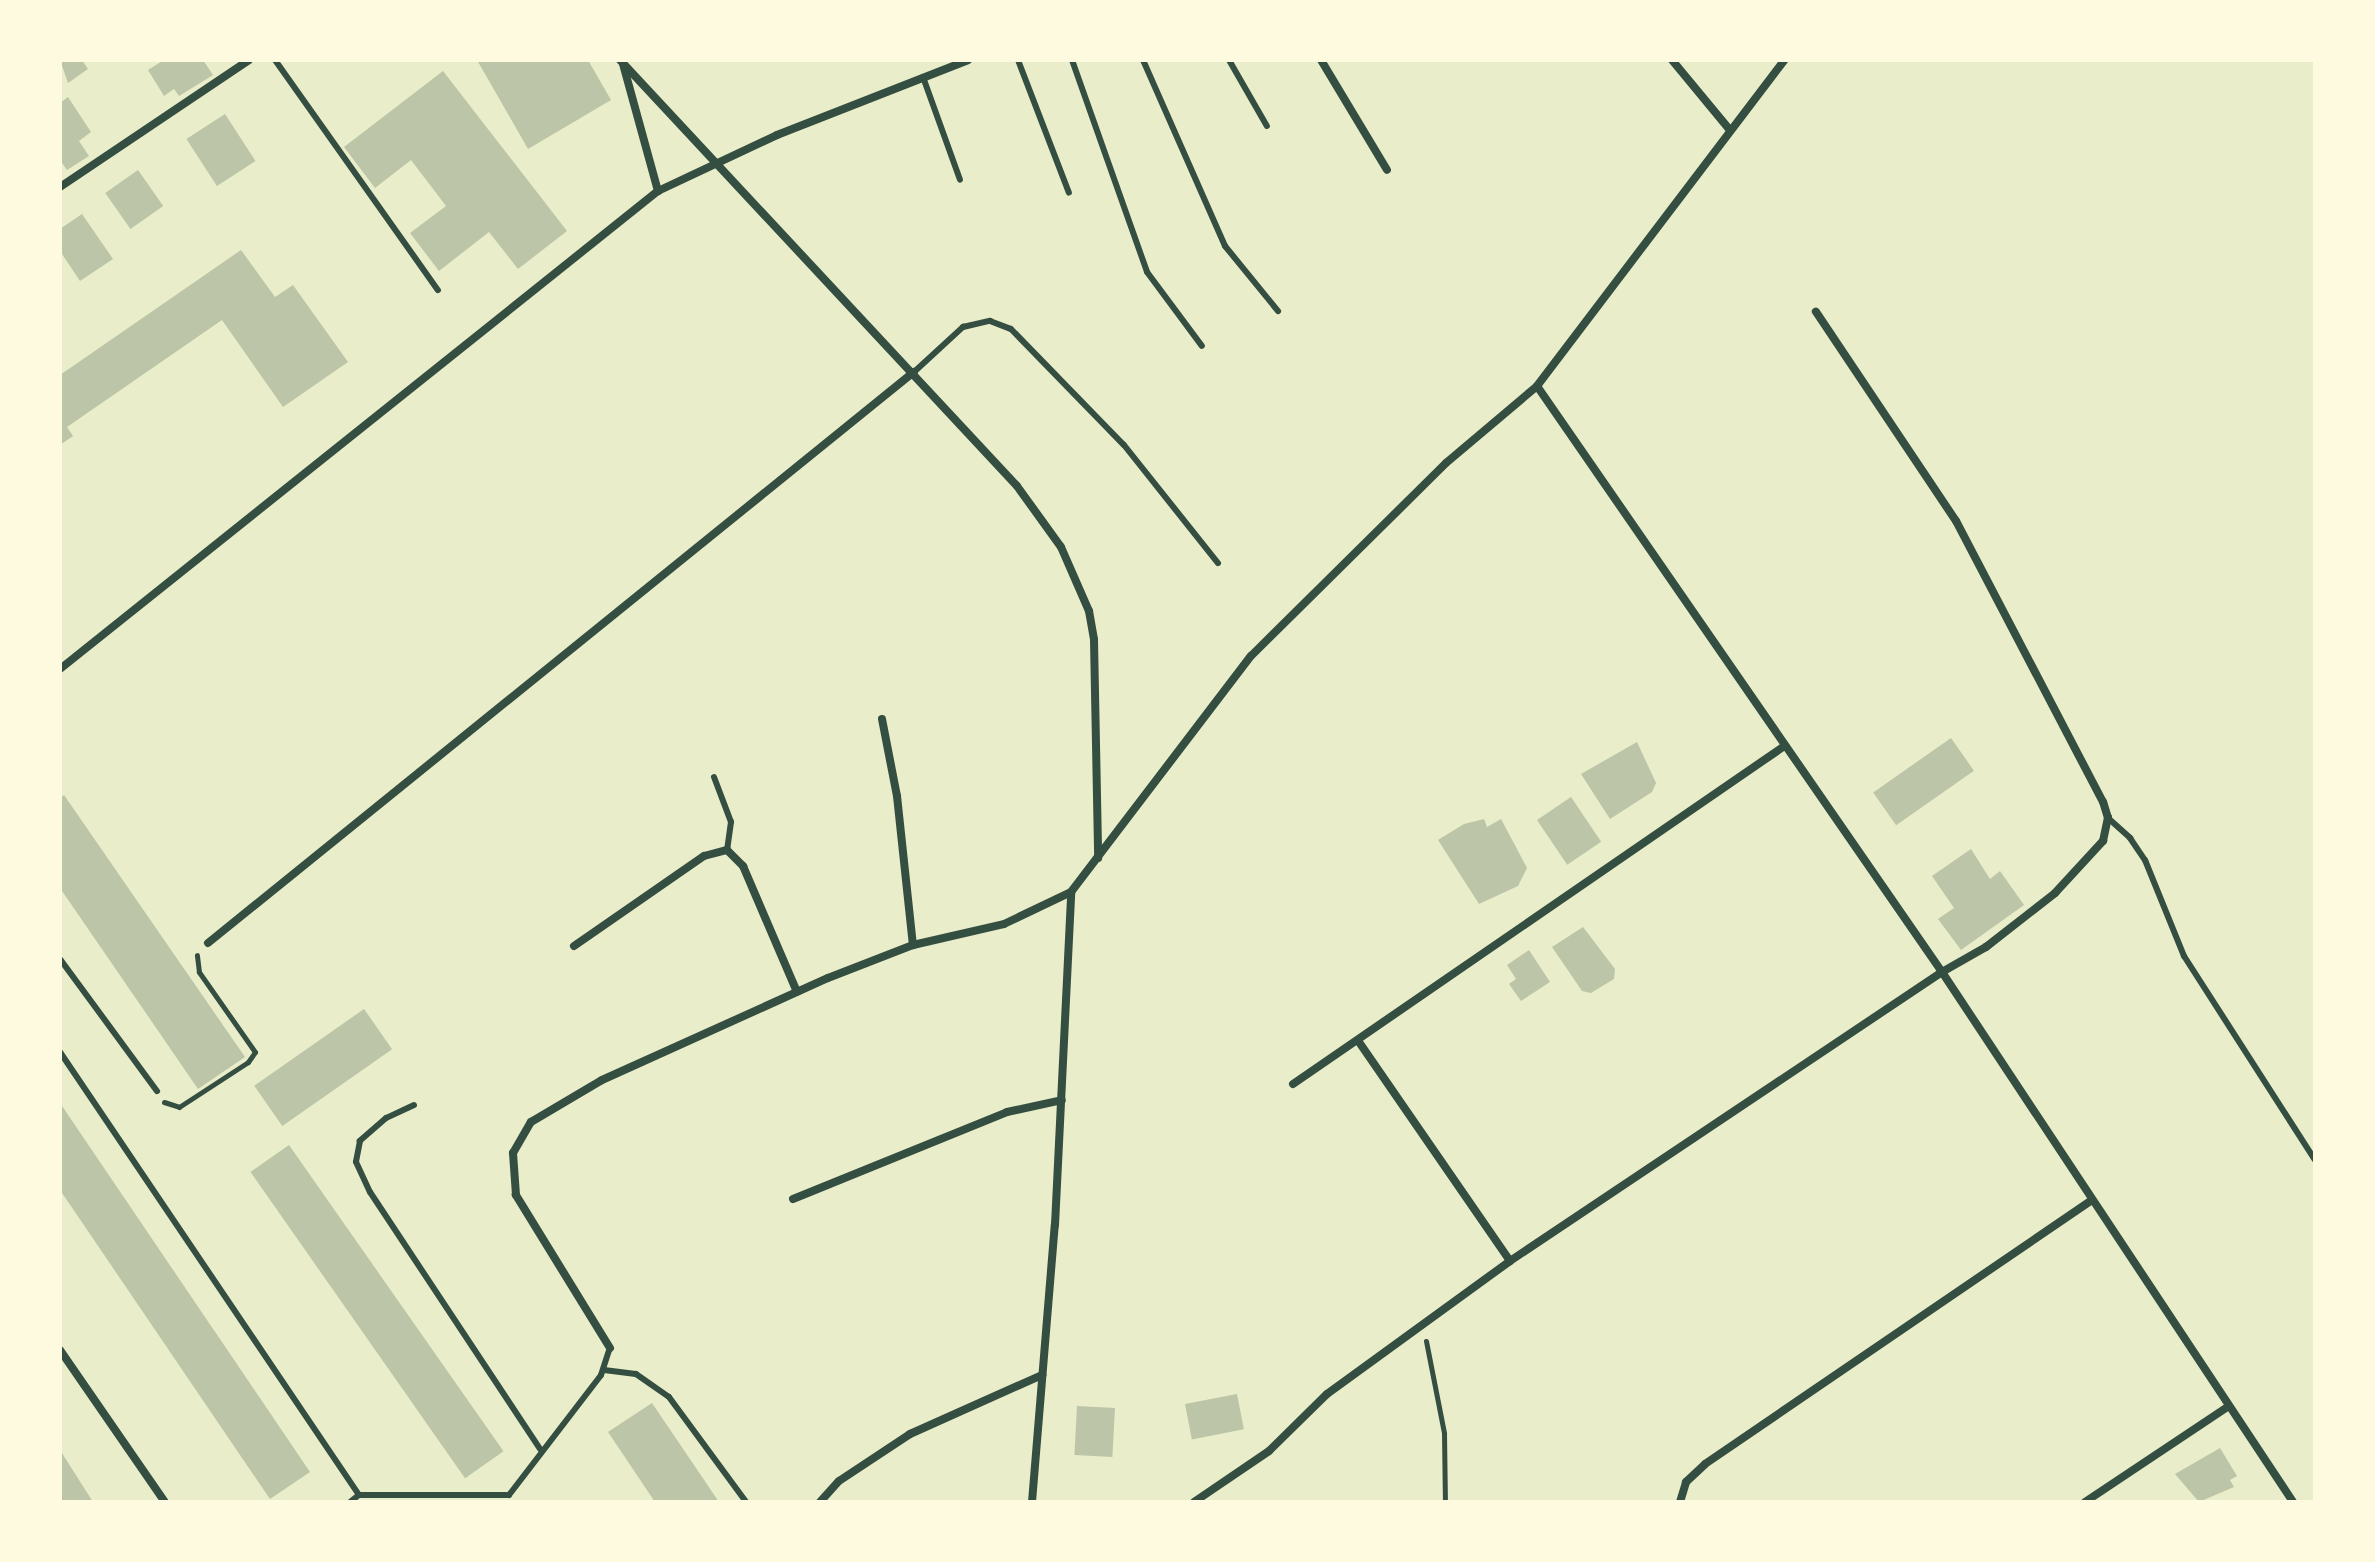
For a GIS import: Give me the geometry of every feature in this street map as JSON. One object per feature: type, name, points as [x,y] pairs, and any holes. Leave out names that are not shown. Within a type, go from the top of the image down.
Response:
[{"type":"street","points":[[60,669],[658,191],[715,162],[968,60]]},
{"type":"street","points":[[1321,60],[1387,170]]},
{"type":"street","points":[[1672,60],[1729,129]]},
{"type":"street","points":[[610,1348],[516,1195],[511,1170],[518,1138],[531,1122],[592,1085],[797,992],[913,945],[1004,924],[1071,892],[1251,656],[1446,463],[1537,386],[1784,60]]},
{"type":"street","points":[[60,187],[247,61]]},
{"type":"street","points":[[621,61],[1017,486],[1074,571],[1094,640],[1098,860]]},
{"type":"street","points":[[621,61],[658,191]]},
{"type":"street","points":[[1194,1502],[1269,1451],[1327,1394],[1424,1328],[1510,1261],[1942,972],[1986,947],[2055,893],[2103,841],[2108,818],[1956,521],[1816,312]]},
{"type":"street","points":[[208,943],[914,372]]},
{"type":"street","points":[[1537,386],[1783,747],[1942,972],[2090,1201],[2293,1502]]},
{"type":"street","points":[[882,719],[897,796],[913,945]]},
{"type":"street","points":[[1293,1084],[1359,1042],[1783,747]]},
{"type":"street","points":[[574,946],[704,856],[727,850],[743,866],[797,992]]},
{"type":"street","points":[[1032,1502],[1062,1100],[1071,892]]},
{"type":"street","points":[[1359,1042],[1510,1261]]},
{"type":"street","points":[[793,1199],[1007,1112],[1062,1100]]},
{"type":"street","points":[[1680,1500],[1686,1482],[1705,1464],[2090,1201]]},
{"type":"street","points":[[60,1350],[165,1502]]},
{"type":"street","points":[[820,1502],[839,1481],[910,1434],[1042,1375]]},
{"type":"street","points":[[2085,1502],[2229,1406]]},
{"type":"lane","points":[[275,60],[438,290]]},
{"type":"lane","points":[[1018,60],[1069,193]]},
{"type":"lane","points":[[1072,60],[1147,272],[1202,346]]},
{"type":"lane","points":[[1143,60],[1225,246],[1278,311]]},
{"type":"lane","points":[[1229,60],[1267,126]]},
{"type":"lane","points":[[923,77],[960,180]]},
{"type":"lane","points":[[914,372],[963,327],[990,321],[1011,329],[1124,445],[1218,563]]},
{"type":"lane","points":[[714,777],[731,822],[727,850]]},
{"type":"lane","points":[[2108,818],[2130,838],[2145,860],[2184,956],[2315,1160]]},
{"type":"lane","points":[[60,959],[157,1091]]},
{"type":"lane","points":[[60,1052],[359,1495]]},
{"type":"lane","points":[[414,1105],[360,1141],[356,1162],[370,1192],[540,1449]]},
{"type":"lane","points":[[350,1502],[359,1495],[511,1499],[540,1449],[604,1370],[610,1348]]},
{"type":"lane","points":[[604,1370],[636,1374],[669,1397],[746,1502]]},
{"type":"path","points":[[157,1091],[165,1103],[179,1107],[248,1062],[255,1052],[199,972],[196,956],[208,943]]},
{"type":"path","points":[[1424,1328],[1444,1433],[1445,1502]]},
{"type":"building","points":[[60,60],[82,60],[88,69],[68,83]]},
{"type":"building","points":[[164,60],[203,60],[213,75],[179,96],[174,89],[164,96],[148,70]]},
{"type":"building","points":[[477,60],[588,60],[611,100],[528,149]]},
{"type":"building","points":[[443,71],[567,231],[518,269],[489,232],[439,271],[410,233],[446,206],[411,160],[375,188],[344,147]]},
{"type":"building","points":[[68,97],[91,132],[79,141],[89,156],[67,170],[60,160],[60,103]]},
{"type":"building","points":[[225,114],[255,161],[217,186],[186,139]]},
{"type":"building","points":[[138,170],[163,206],[130,229],[105,193]]},
{"type":"building","points":[[82,214],[113,259],[80,281],[60,251],[60,229]]},
{"type":"building","points":[[241,250],[275,297],[293,285],[348,362],[283,407],[222,320],[67,427],[73,436],[60,445],[60,375]]},
{"type":"building","points":[[1951,738],[1974,771],[1896,825],[1873,792]]},
{"type":"building","points":[[1637,742],[1656,783],[1652,792],[1610,819],[1581,774]]},
{"type":"building","points":[[64,795],[245,1057],[198,1089],[60,888],[60,798]]},
{"type":"building","points":[[1571,797],[1601,842],[1567,865],[1537,820]]},
{"type":"building","points":[[1484,819],[1487,827],[1501,819],[1527,868],[1518,886],[1479,904],[1438,840],[1464,824]]},
{"type":"building","points":[[1971,849],[1990,879],[2000,871],[2024,905],[1961,950],[1938,919],[1954,908],[1932,876]]},
{"type":"building","points":[[1583,927],[1615,969],[1614,979],[1591,993],[1582,991],[1552,947]]},
{"type":"building","points":[[1529,950],[1550,982],[1521,1001],[1509,984],[1516,979],[1507,965]]},
{"type":"building","points":[[364,1009],[392,1049],[282,1126],[254,1086]]},
{"type":"building","points":[[60,1103],[310,1472],[270,1499],[60,1190]]},
{"type":"building","points":[[289,1145],[504,1451],[465,1478],[250,1172]]},
{"type":"building","points":[[1237,1394],[1244,1429],[1192,1439],[1185,1404]]},
{"type":"building","points":[[652,1403],[719,1502],[655,1502],[608,1432]]},
{"type":"building","points":[[1077,1406],[1115,1408],[1112,1457],[1074,1455]]},
{"type":"building","points":[[2220,1448],[2237,1476],[2230,1480],[2234,1487],[2199,1502],[2175,1474]]},
{"type":"building","points":[[60,1450],[93,1502],[60,1502]]}]
